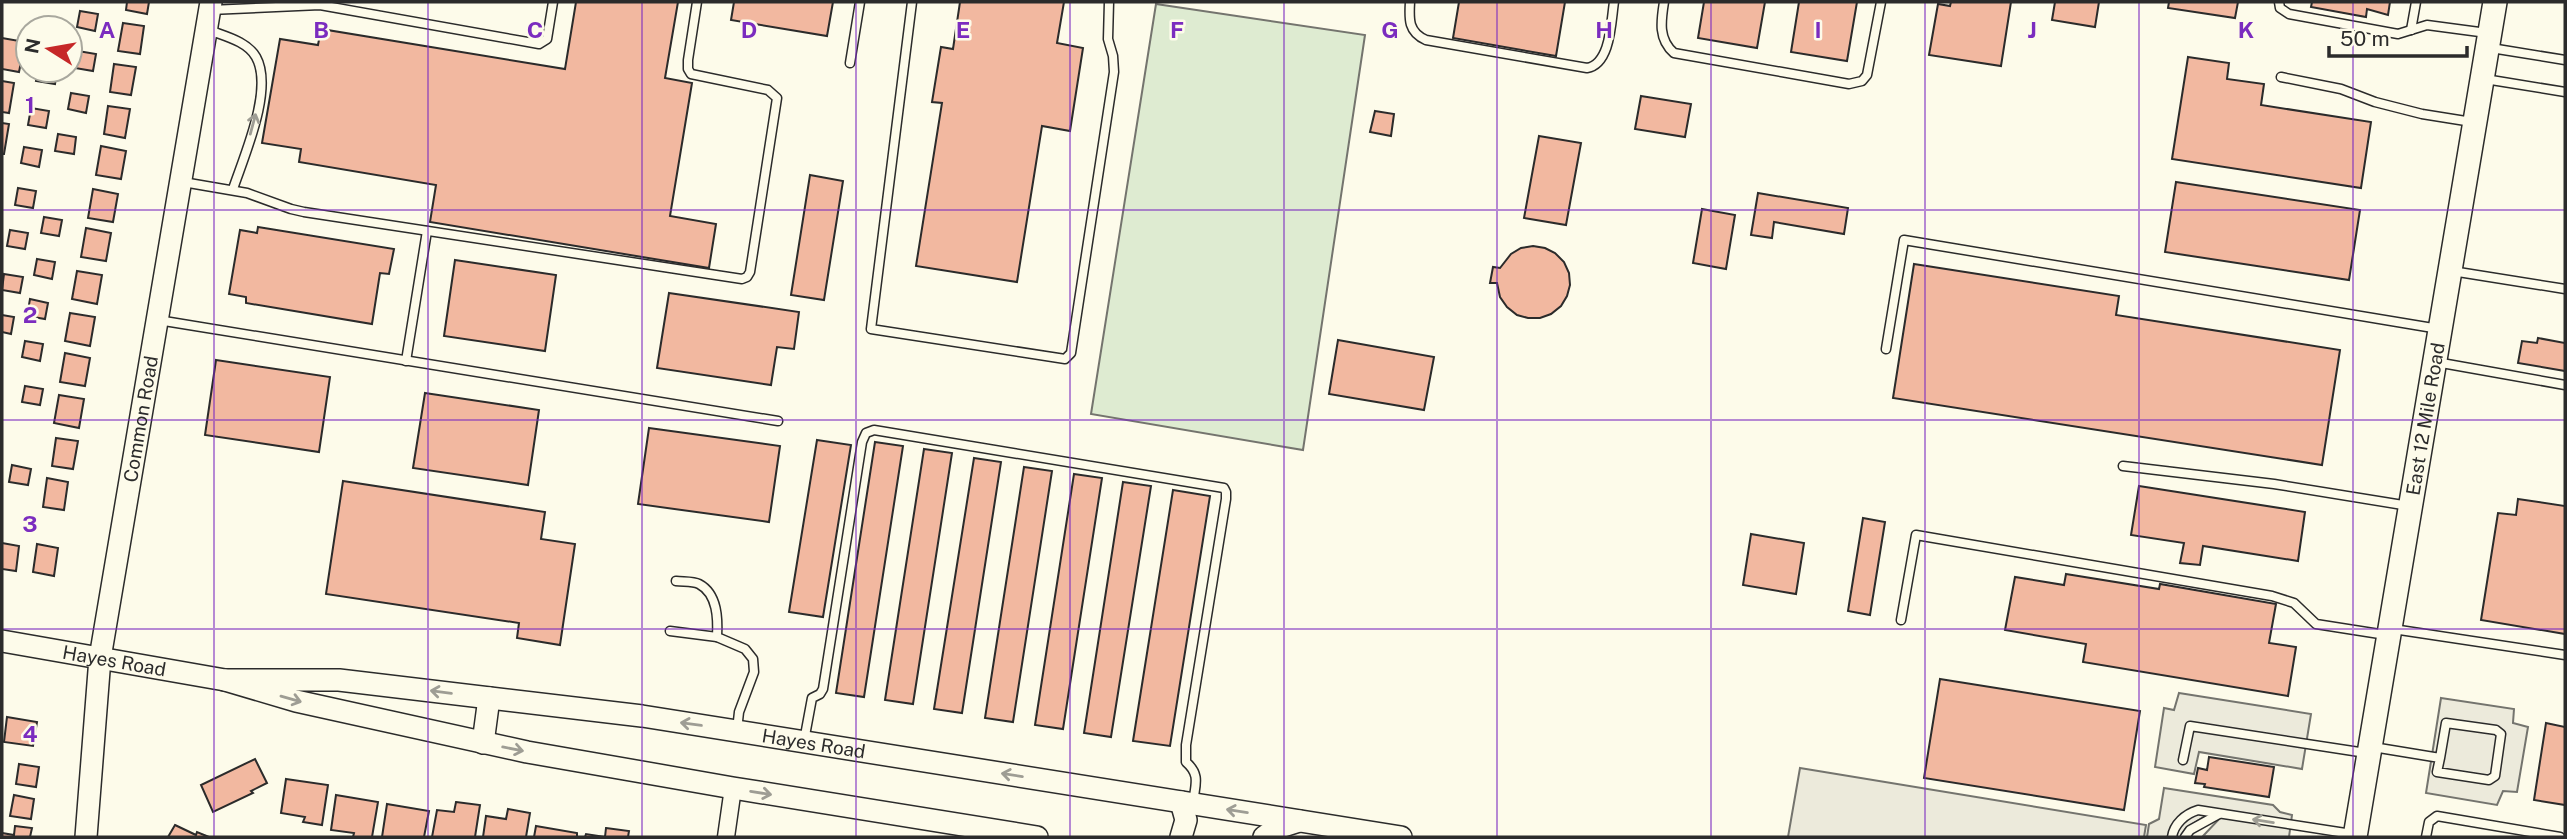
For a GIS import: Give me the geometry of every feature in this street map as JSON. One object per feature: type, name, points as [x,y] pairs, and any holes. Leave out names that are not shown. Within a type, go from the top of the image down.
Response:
[{"type":"main road","name":"East 12 Mile Road","points":[[2355,836],[2433,361],[2496,2]]},
{"type":"street","name":"Common Road","points":[[86,837],[100,659],[209,14]]},
{"type":"street","name":"Hayes Road","points":[[2,641],[225,680],[296,701],[483,743],[958,830],[1037,837]]},
{"type":"street","name":"Hayes Road","points":[[225,680],[340,680],[737,730],[1401,837]]},
{"type":"street","points":[[483,743],[489,698]]},
{"type":"street","points":[[726,837],[733,788]]},
{"type":"street","points":[[1181,837],[1186,820],[1184,806],[1187,802]]},
{"type":"street","points":[[1265,837],[1277,828],[1301,821]]},
{"type":"lane","points":[[209,14],[320,5],[539,44],[547,39],[554,2]]},
{"type":"lane","points":[[181,181],[233,189],[291,209],[735,280],[747,277],[777,98],[768,90],[691,74],[688,60],[697,2]]},
{"type":"lane","points":[[850,63],[860,2]]},
{"type":"lane","points":[[912,2],[871,329],[1065,359],[1071,353],[1114,72],[1108,39],[1109,2]]},
{"type":"lane","points":[[1410,2],[1410,25],[1418,36],[1426,40],[1591,68],[1603,54],[1614,2]]},
{"type":"lane","points":[[1664,2],[1662,34],[1665,46],[1674,53],[1849,83],[1862,80],[1867,75],[1881,2]]},
{"type":"lane","points":[[2279,2],[2280,8],[2289,14],[2398,34],[2427,25],[2565,60]]},
{"type":"lane","points":[[2411,30],[2416,2]]},
{"type":"lane","points":[[209,14],[255,55],[262,76],[255,119],[233,189]]},
{"type":"lane","points":[[2281,77],[2341,89],[2375,102],[2422,114],[2474,123]]},
{"type":"lane","points":[[2482,78],[2565,92]]},
{"type":"lane","points":[[406,361],[427,231]]},
{"type":"lane","points":[[1885,349],[1904,240],[2439,330]]},
{"type":"lane","points":[[2449,270],[2565,289]]},
{"type":"lane","points":[[158,320],[778,421]]},
{"type":"lane","points":[[2433,361],[2565,385]]},
{"type":"lane","points":[[804,741],[812,698],[823,689],[862,442],[866,433],[874,430],[1218,485],[1226,492],[1186,745],[1186,762],[1194,768],[1196,778],[1187,802]]},
{"type":"lane","points":[[2123,466],[2274,484],[2409,506]]},
{"type":"lane","points":[[1901,620],[1916,535],[2272,596],[2294,603],[2316,624],[2565,655]]},
{"type":"lane","points":[[676,581],[699,584],[708,593],[718,617],[717,638]]},
{"type":"lane","points":[[670,631],[717,638],[745,649],[752,659],[754,672],[739,712],[737,730]]},
{"type":"lane","points":[[2446,723],[2496,730],[2501,734],[2494,776],[2489,780],[2437,772],[2440,758],[2446,723]]},
{"type":"lane","points":[[2183,760],[2190,726],[2440,758]]},
{"type":"lane","points":[[2172,837],[2173,828],[2190,813],[2198,810],[2355,836]]},
{"type":"lane","points":[[2185,837],[2189,830],[2218,814]]},
{"type":"lane","points":[[2426,837],[2429,822],[2437,816],[2526,834],[2560,837]]},
{"type":"green space","points":[[1156,4],[1365,35],[1303,450],[1091,414]]},
{"type":"shaded area","points":[[2179,693],[2311,714],[2302,769],[2199,752],[2194,774],[2155,767],[2164,708],[2174,710]]},
{"type":"shaded area","points":[[2441,698],[2514,709],[2513,723],[2528,727],[2517,792],[2503,791],[2497,805],[2426,793]]},
{"type":"shaded area","points":[[1800,768],[2146,825],[2144,837],[1788,837]]},
{"type":"shaded area","points":[[2164,788],[2273,805],[2280,812],[2292,815],[2289,837],[2203,836],[2223,815],[2210,813],[2186,828],[2181,837],[2147,837],[2149,824],[2159,819]]},
{"type":"building","points":[[127,2],[149,2],[147,14],[126,10]]},
{"type":"building","points":[[576,2],[678,2],[665,78],[692,83],[670,216],[716,224],[709,268],[430,222],[436,185],[299,162],[301,149],[262,143],[280,39],[318,45],[321,29],[565,69]]},
{"type":"building","points":[[734,2],[833,2],[827,36],[731,20]]},
{"type":"building","points":[[960,2],[1064,2],[1057,43],[1083,48],[1070,131],[1042,126],[1017,282],[916,266],[942,103],[932,102],[941,47],[953,49]]},
{"type":"building","points":[[1459,2],[1565,2],[1556,56],[1453,38]]},
{"type":"building","points":[[1704,2],[1765,2],[1757,48],[1698,38]]},
{"type":"building","points":[[1799,2],[1857,2],[1847,61],[1791,52]]},
{"type":"building","points":[[1951,2],[2011,2],[2001,66],[1929,55],[1938,4],[1950,6]]},
{"type":"building","points":[[2055,2],[2099,2],[2095,27],[2052,20]]},
{"type":"building","points":[[2169,2],[2238,2],[2235,18],[2168,8]]},
{"type":"building","points":[[2312,2],[2390,2],[2388,15],[2367,9],[2366,17],[2311,7]]},
{"type":"building","points":[[80,11],[98,14],[95,31],[84,29],[84,14],[79,14]]},
{"type":"building","points":[[123,23],[144,26],[140,54],[118,51]]},
{"type":"building","points":[[2,38],[14,40],[14,71],[2,69]]},
{"type":"building","points":[[84,52],[96,54],[93,71],[84,70]]},
{"type":"building","points":[[2188,57],[2229,63],[2227,79],[2264,84],[2261,105],[2371,122],[2361,188],[2172,159]]},
{"type":"building","points":[[114,64],[136,67],[131,95],[110,92]]},
{"type":"building","points":[[2,81],[14,83],[9,113],[2,112]]},
{"type":"building","points":[[71,93],[89,96],[86,113],[68,109]]},
{"type":"building","points":[[1641,96],[1691,104],[1685,137],[1635,129]]},
{"type":"building","points":[[108,106],[130,109],[125,138],[104,134]]},
{"type":"building","points":[[31,108],[49,111],[46,128],[28,125]]},
{"type":"building","points":[[1375,111],[1394,114],[1391,136],[1370,132]]},
{"type":"building","points":[[2,123],[9,124],[4,154],[2,154]]},
{"type":"building","points":[[58,134],[76,137],[74,154],[55,151]]},
{"type":"building","points":[[1539,136],[1581,143],[1566,225],[1524,218]]},
{"type":"building","points":[[101,146],[126,151],[121,179],[96,175]]},
{"type":"building","points":[[24,147],[42,150],[39,167],[21,163]]},
{"type":"building","points":[[810,175],[843,181],[824,300],[791,295]]},
{"type":"building","points":[[2176,182],[2360,210],[2349,280],[2165,252]]},
{"type":"building","points":[[18,188],[36,191],[33,208],[15,205]]},
{"type":"building","points":[[93,189],[118,194],[113,222],[88,218]]},
{"type":"building","points":[[1758,193],[1848,208],[1844,234],[1774,222],[1772,238],[1751,235]]},
{"type":"building","points":[[1702,209],[1735,215],[1726,269],[1693,263]]},
{"type":"building","points":[[44,217],[62,220],[59,236],[41,233]]},
{"type":"building","points":[[258,227],[394,249],[389,274],[380,273],[372,324],[246,303],[246,297],[229,294],[240,230],[257,233]]},
{"type":"building","points":[[86,228],[111,233],[106,261],[81,257]]},
{"type":"building","points":[[10,230],[28,233],[25,249],[7,246]]},
{"type":"building","points":[[1533,246],[1555,253],[1564,262],[1569,273],[1570,285],[1561,306],[1540,318],[1517,315],[1500,297],[1497,283],[1490,283],[1493,267],[1500,268],[1511,254],[1521,248]]},
{"type":"building","points":[[37,259],[55,262],[52,279],[34,275]]},
{"type":"building","points":[[455,260],[556,275],[545,351],[444,336]]},
{"type":"building","points":[[1914,264],[2119,296],[2116,315],[2340,350],[2322,465],[1893,398]]},
{"type":"building","points":[[77,271],[102,275],[97,304],[72,299]]},
{"type":"building","points":[[4,274],[23,277],[20,293],[2,290]]},
{"type":"building","points":[[669,293],[799,312],[794,349],[777,347],[771,385],[657,368]]},
{"type":"building","points":[[30,299],[48,303],[45,319],[27,316]]},
{"type":"building","points":[[70,313],[95,317],[90,346],[65,341]]},
{"type":"building","points":[[2,315],[14,317],[11,334],[2,332]]},
{"type":"building","points":[[2538,338],[2565,343],[2565,371],[2518,363],[2522,341],[2537,343]]},
{"type":"building","points":[[1338,340],[1434,357],[1424,410],[1329,394]]},
{"type":"building","points":[[25,341],[43,344],[40,361],[22,357]]},
{"type":"building","points":[[65,353],[90,358],[85,386],[60,382]]},
{"type":"building","points":[[216,360],[330,377],[319,452],[205,435]]},
{"type":"building","points":[[25,386],[43,389],[40,405],[22,402]]},
{"type":"building","points":[[425,393],[539,410],[528,485],[413,468]]},
{"type":"building","points":[[59,395],[84,399],[79,428],[54,423]]},
{"type":"building","points":[[649,428],[780,446],[769,522],[638,504]]},
{"type":"building","points":[[56,438],[78,441],[73,469],[52,466]]},
{"type":"building","points":[[817,440],[851,445],[823,617],[789,612]]},
{"type":"building","points":[[875,442],[903,446],[864,697],[836,693]]},
{"type":"building","points":[[924,449],[952,453],[913,704],[885,700]]},
{"type":"building","points":[[974,458],[1001,462],[962,713],[934,709]]},
{"type":"building","points":[[12,465],[31,469],[28,485],[9,482]]},
{"type":"building","points":[[1024,467],[1052,471],[1013,722],[985,718]]},
{"type":"building","points":[[1074,474],[1102,478],[1063,729],[1035,725]]},
{"type":"building","points":[[47,478],[68,482],[64,510],[43,507]]},
{"type":"building","points":[[343,481],[545,512],[541,539],[575,544],[560,645],[517,638],[519,623],[326,594]]},
{"type":"building","points":[[1123,482],[1151,486],[1111,737],[1084,733]]},
{"type":"building","points":[[2139,486],[2305,512],[2298,561],[2203,546],[2200,565],[2180,563],[2184,543],[2131,535]]},
{"type":"building","points":[[1173,490],[1210,496],[1170,746],[1133,741]]},
{"type":"building","points":[[2518,499],[2565,506],[2565,634],[2481,620],[2498,513],[2516,515]]},
{"type":"building","points":[[1863,518],[1885,522],[1870,615],[1848,611]]},
{"type":"building","points":[[1751,534],[1804,543],[1796,594],[1743,585]]},
{"type":"building","points":[[2,543],[19,546],[16,571],[2,569]]},
{"type":"building","points":[[37,544],[58,548],[54,576],[33,572]]},
{"type":"building","points":[[2066,574],[2159,589],[2160,584],[2276,604],[2269,643],[2296,647],[2288,696],[2083,662],[2086,644],[2005,630],[2015,577],[2064,585]]},
{"type":"building","points":[[1940,679],[2140,711],[2124,810],[1924,778]]},
{"type":"building","points":[[7,717],[37,722],[33,746],[4,742]]},
{"type":"building","points":[[2546,723],[2565,727],[2565,805],[2534,800]]},
{"type":"building","points":[[2209,757],[2274,767],[2269,797],[2204,787],[2205,784],[2195,783],[2198,768],[2207,770]]},
{"type":"building","points":[[255,759],[267,783],[251,791],[253,793],[213,812],[201,785]]},
{"type":"building","points":[[19,764],[39,767],[36,787],[16,784]]},
{"type":"building","points":[[286,779],[328,785],[322,825],[303,822],[305,817],[281,813]]},
{"type":"building","points":[[14,795],[34,799],[31,819],[10,816]]},
{"type":"building","points":[[336,795],[378,802],[372,837],[353,837],[354,833],[331,830]]},
{"type":"building","points":[[456,802],[480,805],[475,837],[432,837],[437,810],[454,812]]},
{"type":"building","points":[[387,804],[429,811],[424,837],[382,837]]},
{"type":"building","points":[[508,809],[530,813],[526,837],[483,837],[486,816],[506,819]]},
{"type":"building","points":[[175,825],[196,835],[197,832],[209,837],[168,837]]},
{"type":"building","points":[[15,826],[32,828],[30,837],[2,837],[2,833],[14,835]]},
{"type":"building","points":[[536,826],[577,833],[577,837],[534,837]]},
{"type":"building","points":[[606,828],[629,831],[628,837],[605,837]]}]
